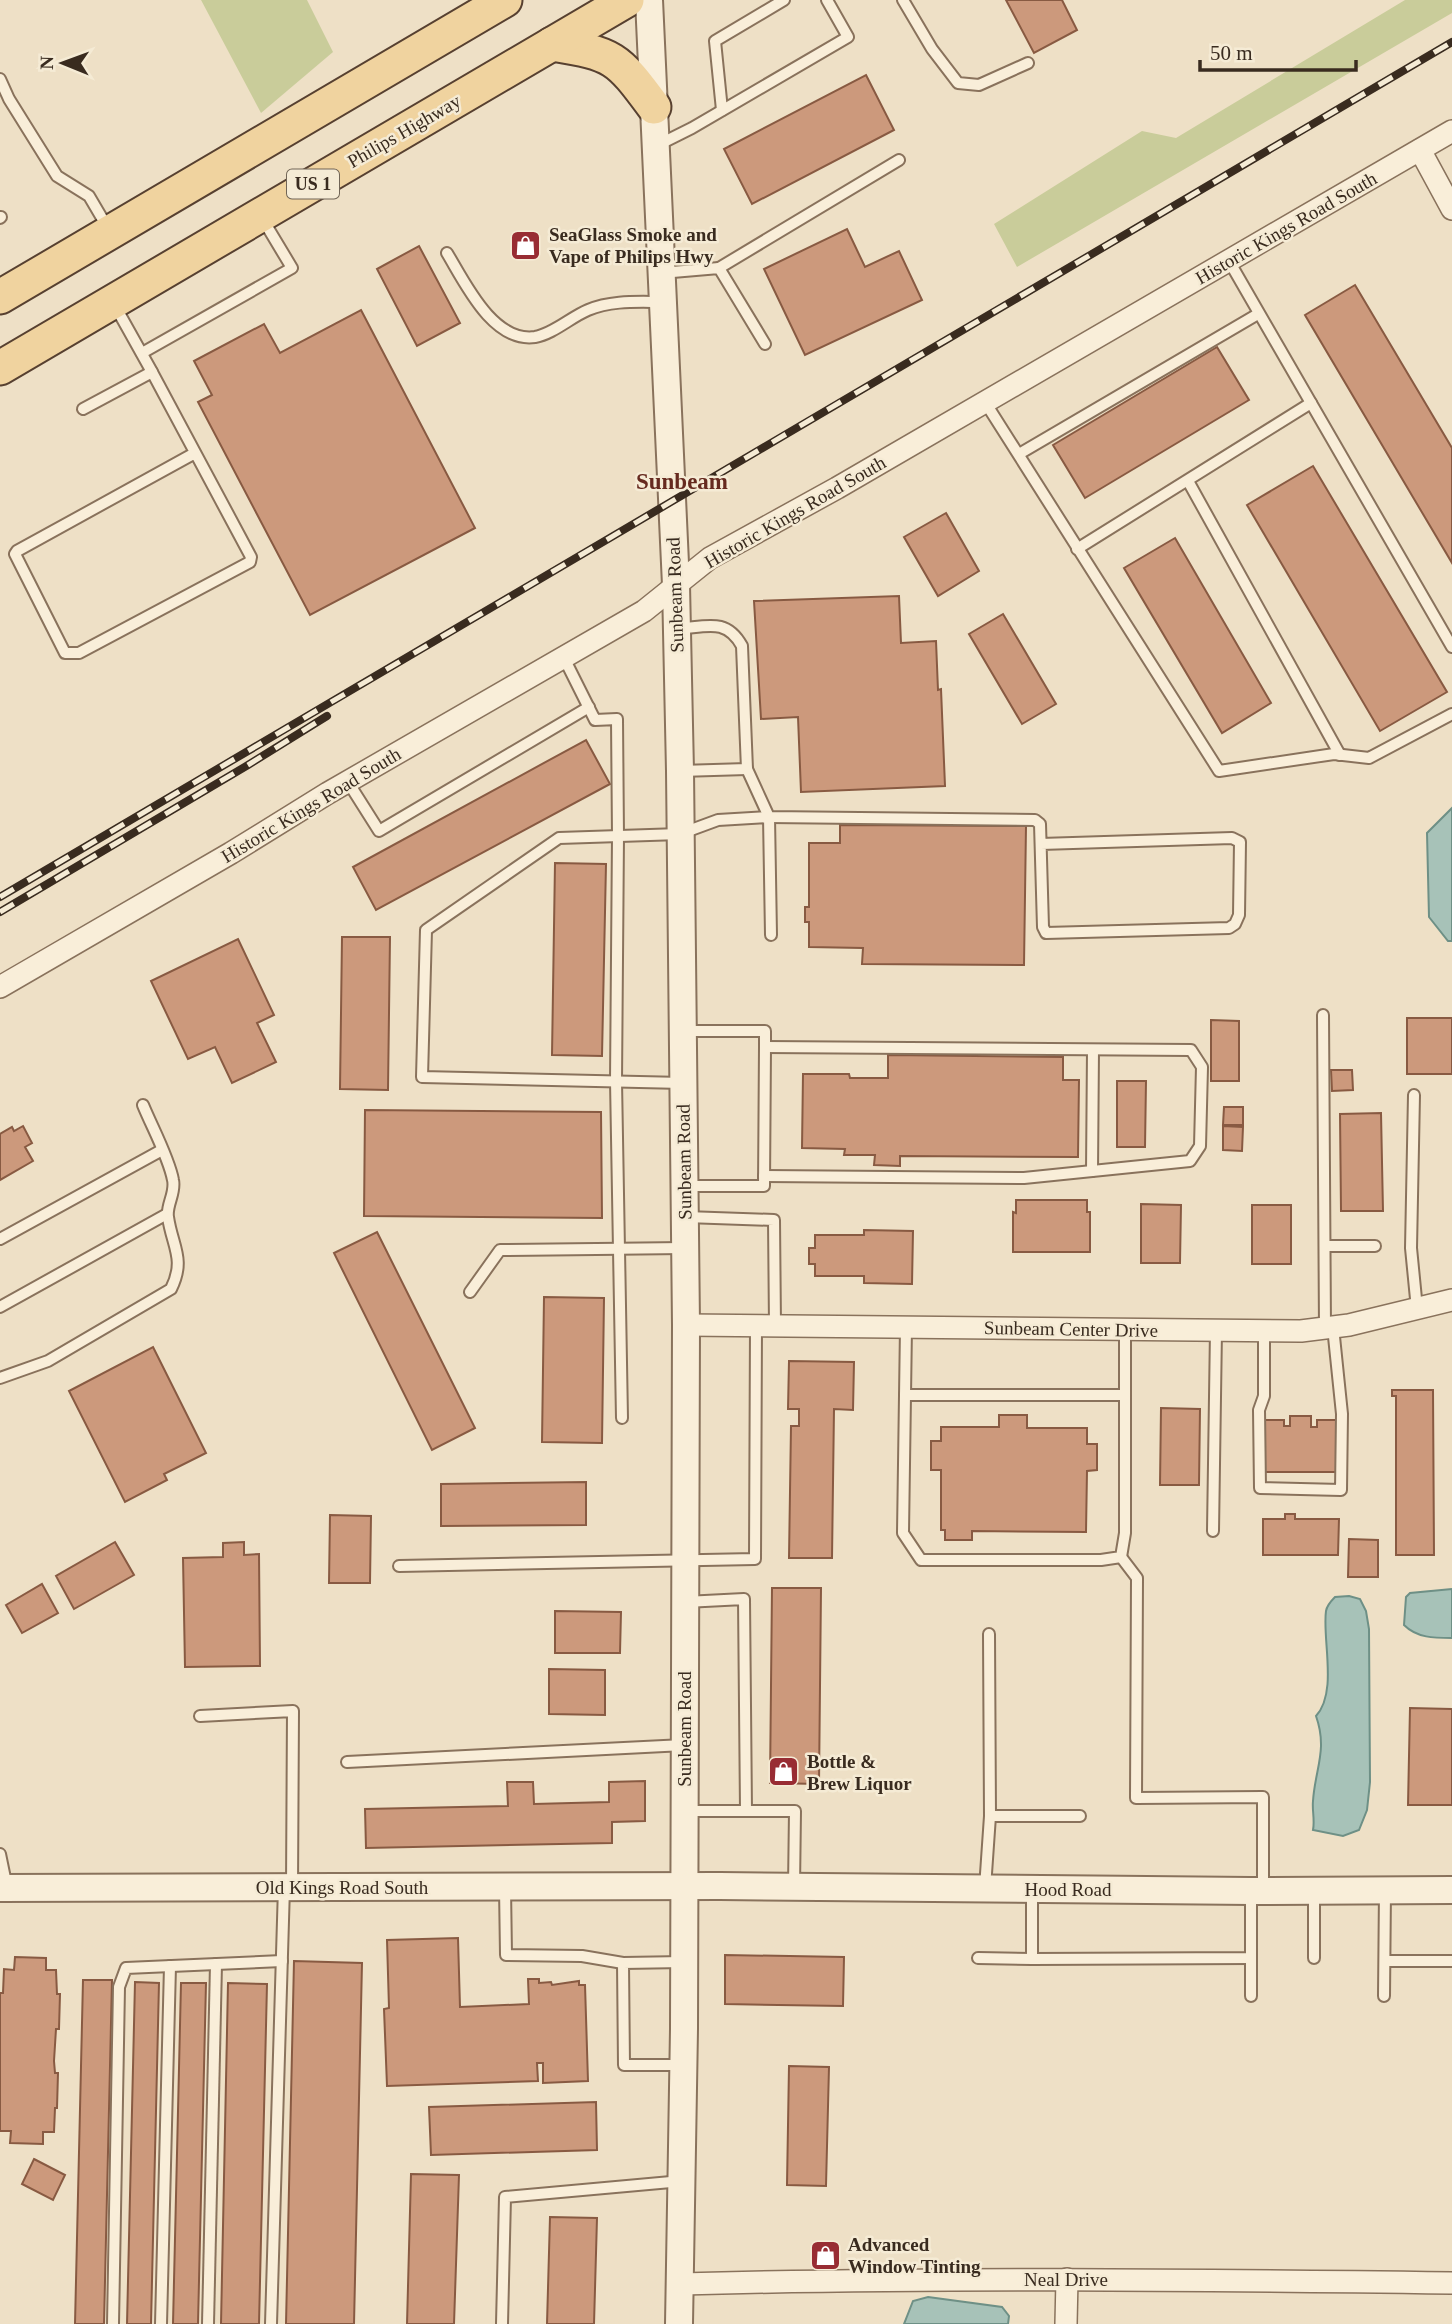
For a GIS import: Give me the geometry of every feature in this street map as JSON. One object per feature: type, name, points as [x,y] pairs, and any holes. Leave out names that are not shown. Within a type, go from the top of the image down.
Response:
[{"type":"main road","points":[[0,297],[505,0]]},
{"type":"main road","name":"Philips Highway","points":[[0,368],[627,0]]},
{"type":"main road","points":[[552,44],[609,56],[627,71],[653,107]]},
{"type":"street","name":"Sunbeam Road","points":[[649,0],[676,585],[680,771],[686,1325],[684,1962],[679,2324]]},
{"type":"street","name":"Historic Kings Road South","points":[[0,987],[644,611],[710,558],[1452,131]]},
{"type":"street","points":[[1420,150],[1452,209]]},
{"type":"street","name":"Sunbeam Center Drive","points":[[686,1325],[1301,1331],[1329,1328],[1452,1300]]},
{"type":"street","name":"Hood Road","points":[[683,1887],[1452,1890]]},
{"type":"street","name":"Old Kings Road South","points":[[3,1888],[683,1887]]},
{"type":"street","points":[[1066,2324],[1067,2279]]},
{"type":"street","name":"Neal Drive","points":[[681,2284],[814,2280],[1067,2279],[1452,2283]]},
{"type":"lane","points":[[722,110],[715,41],[784,0]]},
{"type":"lane","points":[[655,146],[848,37],[827,0]]},
{"type":"lane","points":[[903,0],[932,49],[958,83],[979,85],[1028,63]]},
{"type":"lane","points":[[0,79],[9,99],[57,176],[89,196],[110,232]]},
{"type":"lane","points":[[661,273],[719,268],[899,160]]},
{"type":"lane","points":[[142,354],[292,268],[260,215]]},
{"type":"lane","points":[[447,253],[485,314],[510,334],[538,337],[588,310],[612,303],[662,302]]},
{"type":"lane","points":[[1229,261],[1452,647]]},
{"type":"lane","points":[[719,268],[765,344]]},
{"type":"lane","points":[[113,302],[152,372],[251,557],[250,562],[79,653],[65,653],[15,554],[195,453]]},
{"type":"lane","points":[[1019,454],[1258,314]]},
{"type":"lane","points":[[83,409],[152,372]]},
{"type":"lane","points":[[985,402],[1219,771],[1334,754],[1369,758],[1452,714]]},
{"type":"lane","points":[[1077,549],[1311,403]]},
{"type":"lane","points":[[1188,481],[1340,755]]},
{"type":"lane","points":[[677,629],[726,626],[736,634],[742,646],[747,769],[769,817],[771,936]]},
{"type":"lane","points":[[563,656],[595,720],[617,719],[616,1082],[622,1418]]},
{"type":"lane","points":[[348,782],[379,831],[589,707]]},
{"type":"lane","points":[[680,771],[747,769]]},
{"type":"lane","points":[[683,1083],[422,1077],[426,930],[559,838],[680,834],[718,820],[769,817],[1035,820],[1040,824],[1043,927],[1046,933],[1229,928],[1235,924],[1239,915],[1240,842],[1232,838],[1041,844]]},
{"type":"lane","points":[[1264,1331],[1264,1396],[1259,1410],[1259,1488],[1341,1490],[1342,1414],[1329,1328],[1325,1246],[1323,1015]]},
{"type":"lane","points":[[682,1031],[765,1031],[764,1186],[684,1186]]},
{"type":"lane","points":[[764,1176],[1024,1178],[1190,1161],[1200,1146],[1202,1067],[1191,1050],[765,1047]]},
{"type":"lane","points":[[1092,1171],[1093,1049]]},
{"type":"lane","points":[[1414,1095],[1411,1248],[1417,1309]]},
{"type":"lane","points":[[0,1378],[47,1360],[171,1289],[179,1273],[175,1240],[167,1214],[173,1197],[174,1181],[143,1105]]},
{"type":"lane","points":[[0,1239],[162,1150]]},
{"type":"lane","points":[[0,1307],[167,1214]]},
{"type":"lane","points":[[399,1566],[755,1559],[765,1325],[774,1220],[685,1217]]},
{"type":"lane","points":[[1325,1246],[1375,1246]]},
{"type":"lane","points":[[470,1292],[500,1250],[685,1248]]},
{"type":"lane","points":[[906,1327],[903,1533],[921,1560],[1101,1560],[1121,1557]]},
{"type":"lane","points":[[1125,1329],[1125,1532],[1121,1557],[1137,1578],[1136,1798],[1263,1797],[1251,1958],[1251,1996]]},
{"type":"lane","points":[[1213,1531],[1216,1331]]},
{"type":"lane","points":[[905,1395],[1125,1395]]},
{"type":"lane","points":[[684,1602],[744,1600],[746,1811]]},
{"type":"lane","points":[[985,1888],[990,1816],[989,1634]]},
{"type":"lane","points":[[200,1716],[293,1711],[271,2324]]},
{"type":"lane","points":[[347,1762],[684,1745]]},
{"type":"lane","points":[[684,1811],[795,1811],[794,1887]]},
{"type":"lane","points":[[990,1816],[1080,1816]]},
{"type":"lane","points":[[0,1854],[3,1888]]},
{"type":"lane","points":[[505,1888],[506,1955],[582,1956],[623,1963],[684,1962]]},
{"type":"lane","points":[[1032,1889],[1032,1959]]},
{"type":"lane","points":[[1384,1996],[1385,1890]]},
{"type":"lane","points":[[1314,1891],[1314,1958]]},
{"type":"lane","points":[[978,1958],[1251,1958]]},
{"type":"lane","points":[[113,2324],[119,1987],[127,1968],[282,1961]]},
{"type":"lane","points":[[1385,1961],[1452,1961]]},
{"type":"lane","points":[[623,1963],[624,2065],[683,2065]]},
{"type":"lane","points":[[208,2324],[216,1964]]},
{"type":"lane","points":[[161,2324],[170,1966]]},
{"type":"lane","points":[[502,2324],[505,2197],[682,2180]]},
{"type":"green space","points":[[201,0],[307,0],[333,52],[261,113]]},
{"type":"green space","points":[[1405,0],[1452,0],[1452,13],[1017,267],[994,224],[1142,131],[1176,138]]},
{"type":"shaded area","points":[[1452,808],[1452,941],[1448,941],[1429,917],[1427,833]]},
{"type":"shaded area","points":[[1452,1589],[1452,1638],[1420,1635],[1404,1625],[1406,1597],[1410,1593]]},
{"type":"shaded area","points":[[1349,1596],[1360,1599],[1366,1611],[1369,1629],[1370,1782],[1367,1810],[1359,1830],[1343,1836],[1313,1830],[1313,1805],[1321,1749],[1316,1716],[1323,1706],[1328,1680],[1326,1611],[1335,1597]]},
{"type":"shaded area","points":[[928,2297],[1002,2307],[1009,2316],[1008,2324],[904,2324],[913,2301]]},
{"type":"building","points":[[1006,0],[1062,0],[1077,30],[1034,53]]},
{"type":"building","points":[[866,75],[894,130],[752,204],[724,149]]},
{"type":"building","points":[[847,229],[865,267],[899,251],[922,300],[805,355],[764,269]]},
{"type":"building","points":[[419,246],[460,323],[417,346],[377,269]]},
{"type":"building","points":[[1355,285],[1452,448],[1452,563],[1305,315]]},
{"type":"building","points":[[361,310],[475,528],[310,615],[198,402],[212,395],[194,361],[264,324],[280,353]]},
{"type":"building","points":[[1217,347],[1249,400],[1085,498],[1053,445]]},
{"type":"building","points":[[1313,466],[1447,692],[1380,731],[1247,505]]},
{"type":"building","points":[[946,513],[979,571],[938,596],[904,537]]},
{"type":"building","points":[[1175,538],[1271,703],[1222,733],[1124,568]]},
{"type":"building","points":[[899,596],[901,643],[936,641],[945,786],[801,792],[798,717],[761,719],[754,601]]},
{"type":"building","points":[[1003,614],[1056,704],[1022,724],[969,634]]},
{"type":"building","points":[[586,740],[610,784],[376,910],[353,867]]},
{"type":"building","points":[[840,825],[1026,826],[1024,965],[862,964],[863,948],[809,947],[809,922],[805,922],[805,907],[809,907],[809,843],[840,843]]},
{"type":"building","points":[[555,863],[606,864],[602,1056],[552,1055]]},
{"type":"building","points":[[342,937],[390,937],[388,1090],[340,1089]]},
{"type":"building","points":[[238,939],[274,1015],[257,1023],[276,1062],[232,1083],[215,1047],[188,1059],[151,981]]},
{"type":"building","points":[[1407,1018],[1452,1018],[1452,1074],[1407,1074]]},
{"type":"building","points":[[1211,1020],[1239,1021],[1239,1081],[1211,1081]]},
{"type":"building","points":[[888,1055],[1063,1057],[1063,1080],[1079,1080],[1078,1157],[900,1156],[900,1166],[874,1165],[875,1155],[844,1155],[845,1149],[802,1148],[803,1074],[849,1074],[850,1078],[888,1078]]},
{"type":"building","points":[[1331,1070],[1352,1070],[1353,1090],[1332,1091]]},
{"type":"building","points":[[1117,1081],[1146,1081],[1145,1147],[1117,1147]]},
{"type":"building","points":[[1224,1107],[1243,1107],[1243,1125],[1223,1125]]},
{"type":"building","points":[[365,1110],[601,1112],[602,1218],[364,1216]]},
{"type":"building","points":[[1381,1113],[1383,1211],[1341,1211],[1340,1114]]},
{"type":"building","points":[[23,1126],[32,1143],[25,1147],[33,1161],[0,1180],[0,1134],[12,1127],[14,1131]]},
{"type":"building","points":[[1223,1126],[1243,1127],[1242,1151],[1223,1150]]},
{"type":"building","points":[[1016,1200],[1087,1200],[1087,1212],[1090,1212],[1090,1252],[1013,1252],[1013,1212],[1016,1213]]},
{"type":"building","points":[[1141,1204],[1181,1205],[1180,1263],[1141,1263]]},
{"type":"building","points":[[1252,1205],[1291,1205],[1291,1264],[1252,1264]]},
{"type":"building","points":[[864,1230],[913,1231],[912,1284],[864,1283],[864,1276],[815,1276],[815,1264],[809,1264],[809,1248],[815,1248],[815,1235],[864,1235]]},
{"type":"building","points":[[377,1232],[475,1428],[432,1450],[334,1253]]},
{"type":"building","points":[[544,1297],[604,1298],[602,1443],[542,1442]]},
{"type":"building","points":[[153,1347],[206,1453],[164,1474],[167,1480],[125,1502],[69,1391]]},
{"type":"building","points":[[789,1361],[854,1362],[853,1410],[834,1409],[832,1558],[789,1558],[791,1426],[799,1426],[799,1409],[788,1409]]},
{"type":"building","points":[[1392,1390],[1433,1390],[1434,1555],[1396,1555],[1396,1396],[1392,1396]]},
{"type":"building","points":[[1161,1408],[1200,1409],[1199,1485],[1160,1485]]},
{"type":"building","points":[[999,1415],[1027,1415],[1027,1428],[1087,1428],[1087,1444],[1097,1444],[1097,1470],[1087,1471],[1086,1532],[972,1531],[972,1540],[945,1540],[945,1530],[941,1530],[941,1470],[931,1470],[931,1441],[941,1441],[941,1427],[999,1427]]},
{"type":"building","points":[[1290,1416],[1311,1416],[1311,1427],[1317,1427],[1317,1420],[1336,1420],[1336,1472],[1265,1472],[1265,1420],[1284,1420],[1284,1426],[1290,1426]]},
{"type":"building","points":[[586,1482],[586,1525],[441,1526],[441,1484]]},
{"type":"building","points":[[1285,1514],[1295,1514],[1295,1519],[1339,1519],[1338,1555],[1263,1555],[1263,1519],[1285,1519]]},
{"type":"building","points":[[330,1515],[371,1516],[370,1583],[329,1583]]},
{"type":"building","points":[[1349,1539],[1378,1540],[1378,1577],[1348,1577]]},
{"type":"building","points":[[115,1542],[134,1575],[74,1609],[56,1576]]},
{"type":"building","points":[[244,1542],[244,1555],[259,1554],[260,1666],[185,1667],[183,1558],[223,1557],[223,1543]]},
{"type":"building","points":[[42,1584],[58,1613],[22,1633],[6,1605]]},
{"type":"building","points":[[772,1588],[821,1588],[819,1784],[770,1783]]},
{"type":"building","points":[[555,1611],[621,1612],[620,1653],[555,1653]]},
{"type":"building","points":[[549,1669],[605,1670],[605,1715],[549,1714]]},
{"type":"building","points":[[1410,1708],[1452,1709],[1452,1805],[1408,1805]]},
{"type":"building","points":[[645,1781],[645,1821],[612,1822],[612,1843],[366,1848],[365,1809],[508,1806],[507,1782],[533,1782],[534,1804],[609,1802],[609,1782]]},
{"type":"building","points":[[458,1938],[460,2007],[529,2004],[528,1979],[539,1979],[539,1983],[551,1982],[552,1985],[579,1981],[579,1985],[585,1985],[588,2081],[543,2083],[543,2063],[537,2063],[538,2081],[387,2086],[384,2009],[389,2008],[387,1940]]},
{"type":"building","points":[[725,1955],[844,1957],[843,2006],[725,2004]]},
{"type":"building","points":[[15,1957],[46,1958],[46,1970],[56,1970],[57,1994],[60,1994],[59,2029],[56,2029],[54,2061],[55,2073],[58,2073],[57,2108],[54,2132],[43,2132],[43,2144],[10,2143],[11,2131],[0,2131],[0,1993],[3,1993],[4,1969],[14,1970]]},
{"type":"building","points":[[294,1961],[362,1963],[354,2324],[286,2324]]},
{"type":"building","points":[[83,1980],[112,1980],[104,2324],[75,2324]]},
{"type":"building","points":[[135,1982],[159,1983],[151,2324],[127,2324]]},
{"type":"building","points":[[181,1983],[206,1983],[198,2324],[173,2324]]},
{"type":"building","points":[[228,1983],[267,1984],[259,2324],[221,2324]]},
{"type":"building","points":[[789,2066],[829,2067],[826,2186],[787,2185]]},
{"type":"building","points":[[596,2102],[597,2150],[431,2155],[429,2107]]},
{"type":"building","points":[[34,2159],[65,2175],[53,2200],[22,2184]]},
{"type":"building","points":[[411,2174],[459,2175],[454,2324],[407,2324]]},
{"type":"building","points":[[550,2217],[597,2218],[594,2324],[547,2324]]},
{"type":"railway","points":[[0,897],[1452,42]]},
{"type":"railway","points":[[0,912],[327,716]]},
{"type":"place","name":"SeaGlass Smoke and Vape of Philips Hwy","points":[[526,245]]},
{"type":"place","name":"Bottle & Brew Liquor","points":[[784,1772]]},
{"type":"place","name":"Advanced Window Tinting","points":[[825,2255]]},
{"type":"district","name":"Sunbeam","points":[[682,481]]}]
